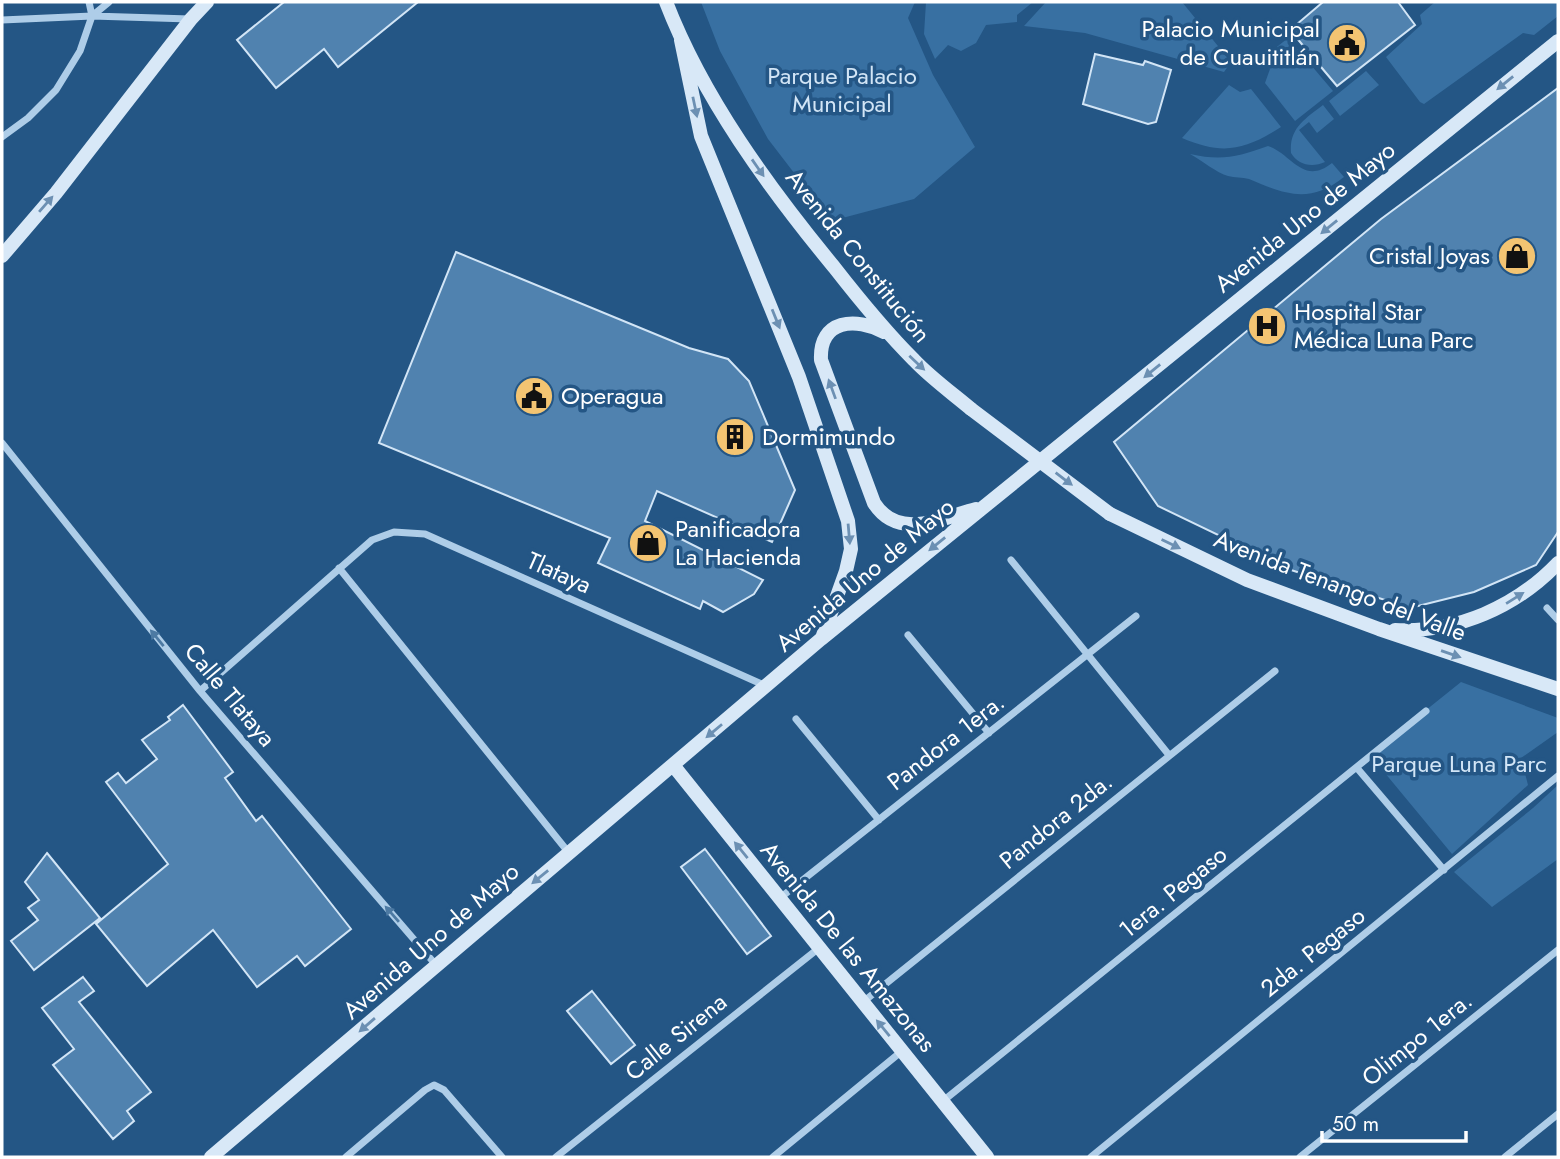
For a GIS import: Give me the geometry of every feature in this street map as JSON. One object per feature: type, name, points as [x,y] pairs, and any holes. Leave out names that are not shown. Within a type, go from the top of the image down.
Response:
[{"type":"main road","points":[[2,256],[56,193],[207,2]]},
{"type":"main road","name":"Avenida Constitución","points":[[666,2],[681,40],[749,156],[790,214],[894,340],[971,409],[1110,514]]},
{"type":"main road","points":[[681,40],[701,136],[799,377],[848,521],[851,549],[846,571],[821,639]]},
{"type":"main road","name":"Avenida Uno de Mayo","points":[[211,1157],[821,639],[1558,41]]},
{"type":"main road","points":[[894,340],[866,324],[845,324],[828,334],[821,353],[821,360],[874,503],[889,520],[912,526],[981,508]]},
{"type":"main road","name":"Avenida Tenango del Valle","points":[[1110,514],[1247,580],[1379,629],[1558,689]]},
{"type":"main road","points":[[1379,629],[1443,627],[1485,614],[1523,593],[1558,563]]},
{"type":"main road","name":"Avenida De las Amazonas","points":[[673,765],[986,1157]]},
{"type":"street","points":[[2,137],[28,118],[56,90],[80,51],[92,16],[89,2]]},
{"type":"street","points":[[92,16],[109,2]]},
{"type":"street","points":[[2,20],[92,16],[191,19]]},
{"type":"street","name":"Calle Tlataya","points":[[2,443],[200,691],[436,966]]},
{"type":"street","name":"Tlataya","points":[[200,691],[372,540],[394,532],[425,534],[766,687]]},
{"type":"street","points":[[1011,560],[1170,755]]},
{"type":"street","points":[[339,568],[569,854]]},
{"type":"street","points":[[1547,608],[1558,620]]},
{"type":"street","name":"Pandora 1era.","points":[[779,898],[1136,616]]},
{"type":"street","points":[[908,635],[989,733]]},
{"type":"street","name":"Pandora 2da.","points":[[863,1002],[1275,671]]},
{"type":"street","name":"1era. Pegaso","points":[[943,1101],[1426,711]]},
{"type":"street","points":[[796,719],[879,820]]},
{"type":"street","points":[[1357,768],[1444,870]]},
{"type":"street","name":"2da. Pegaso","points":[[1091,1157],[1558,776]]},
{"type":"street","name":"Calle Sirena","points":[[556,1157],[819,948]]},
{"type":"street","name":"Olimpo 1era.","points":[[1300,1157],[1558,950]]},
{"type":"street","points":[[773,1157],[902,1051]]},
{"type":"street","points":[[346,1157],[434,1085],[444,1090],[502,1157]]},
{"type":"street","points":[[1505,1157],[1558,1114]]},
{"type":"green space","name":"Parque Palacio Municipal","points":[[701,2],[915,2],[908,18],[933,75],[975,147],[914,199],[831,221],[768,139],[720,51]]},
{"type":"green space","points":[[926,2],[1033,2],[1017,15],[1017,22],[986,25],[976,43],[961,51],[948,45],[935,59],[924,34]]},
{"type":"green space","points":[[1046,2],[1182,2],[1231,62],[1224,72],[1085,33],[1024,26]]},
{"type":"green space","points":[[1435,2],[1558,2],[1558,16],[1534,35],[1523,33],[1424,104],[1386,57],[1422,24],[1420,15]]},
{"type":"green space","points":[[1288,38],[1333,91],[1295,121],[1265,83],[1270,69],[1262,59]]},
{"type":"green space","points":[[1366,71],[1379,85],[1340,116],[1329,101]]},
{"type":"green space","points":[[1229,85],[1240,92],[1251,89],[1281,127],[1256,141],[1233,148],[1209,147],[1182,138]]},
{"type":"green space","points":[[1323,105],[1334,119],[1317,133],[1309,122],[1299,130],[1325,162],[1306,164],[1291,153],[1293,137],[1300,125]]},
{"type":"green space","points":[[1268,146],[1305,170],[1322,169],[1332,163],[1344,177],[1320,191],[1309,194],[1286,193],[1249,179],[1231,177],[1190,154],[1229,157]]},
{"type":"green space","name":"Parque Luna Parc","points":[[1461,682],[1558,718],[1558,732],[1521,758],[1528,785],[1452,854],[1370,755]]},
{"type":"green space","name":"Parque Luna Parc","points":[[1558,785],[1558,859],[1492,907],[1454,872]]},
{"type":"building","points":[[284,2],[418,2],[338,67],[324,49],[276,88],[237,40]]},
{"type":"building","name":"Palacio Municipal de Cuauititlán","points":[[1323,2],[1398,2],[1415,25],[1337,86],[1290,30]]},
{"type":"building","points":[[1095,54],[1143,65],[1145,61],[1171,70],[1156,122],[1148,124],[1083,104]]},
{"type":"building","points":[[1558,88],[1558,532],[1536,565],[1474,592],[1410,608],[1291,570],[1158,506],[1114,442],[1381,219]]},
{"type":"building","name":"Operagua","points":[[456,252],[689,348],[728,359],[749,381],[795,490],[772,542],[657,491],[645,521],[763,580],[754,594],[723,612],[703,601],[700,609],[598,563],[610,538],[379,443]]},
{"type":"building","points":[[183,705],[233,772],[225,778],[256,821],[262,816],[351,929],[305,966],[297,956],[257,987],[213,930],[147,986],[96,924],[168,864],[106,782],[118,773],[126,783],[157,759],[142,740],[170,720],[168,717]]},
{"type":"building","points":[[705,849],[771,936],[747,954],[681,867]]},
{"type":"building","points":[[47,853],[100,918],[34,970],[11,941],[38,920],[28,908],[39,900],[25,882]]},
{"type":"building","points":[[83,977],[94,991],[79,1002],[151,1092],[127,1111],[134,1121],[113,1139],[53,1065],[74,1049],[42,1008]]},
{"type":"building","points":[[592,991],[635,1045],[611,1064],[567,1011]]},
{"type":"place","name":"Palacio Municipal de Cuauititlán","points":[[1347,43]]},
{"type":"place","name":"Cristal Joyas","points":[[1517,256]]},
{"type":"place","name":"Hospital Star Médica Luna Parc","points":[[1267,326]]},
{"type":"place","name":"Operagua","points":[[534,396]]},
{"type":"place","name":"Dormimundo","points":[[735,437]]},
{"type":"place","name":"Panificadora La Hacienda","points":[[648,543]]}]
